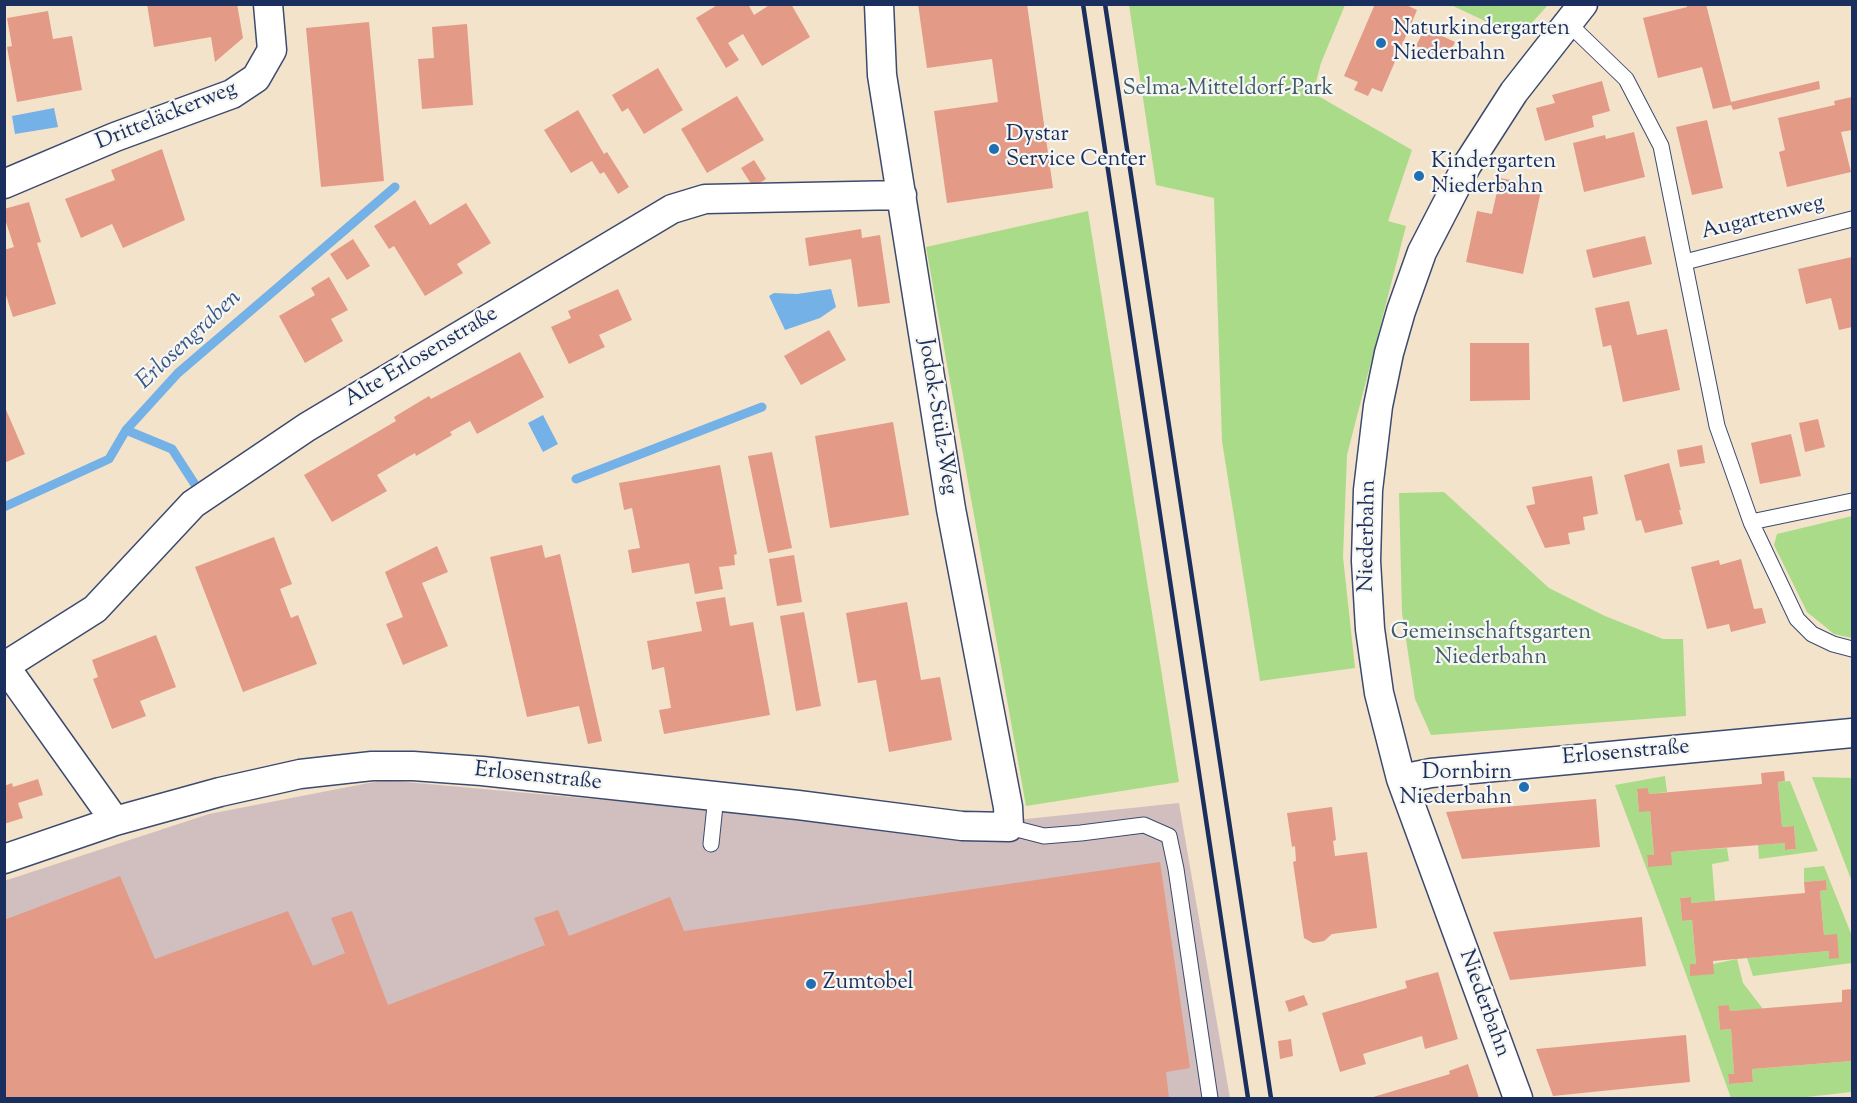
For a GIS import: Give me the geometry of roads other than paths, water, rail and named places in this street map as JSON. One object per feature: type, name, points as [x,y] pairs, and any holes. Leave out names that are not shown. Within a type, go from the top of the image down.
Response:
[{"type":"street","name":"Dritteläckerweg","points":[[4,184],[115,138],[232,94],[256,78],[272,51],[268,4]]},
{"type":"street","name":"Jodok-Stülz-Weg","points":[[879,4],[882,75],[951,509],[1008,807],[1009,827]]},
{"type":"street","name":"Niederbahn","points":[[1518,1098],[1401,779],[1379,693],[1370,629],[1366,561],[1368,490],[1378,406],[1389,353],[1422,252],[1467,165],[1514,92],[1576,14]]},
{"type":"street","name":"Alte Erlosenstraße","points":[[5,666],[96,609],[193,504],[307,427],[672,209],[705,200],[902,195]]},
{"type":"street","points":[[5,666],[115,822]]},
{"type":"street","name":"Erlosenstraße","points":[[1401,779],[1431,772],[1852,733]]},
{"type":"street","name":"Erlosenstraße","points":[[4,859],[115,822],[220,792],[300,774],[372,766],[413,766],[482,771],[716,796],[962,826],[1009,827]]},
{"type":"lane","name":"Augartenweg","points":[[1576,14],[1626,79],[1661,146],[1717,426],[1751,522]]},
{"type":"lane","name":"Augartenweg","points":[[1685,262],[1852,219]]},
{"type":"lane","points":[[1852,501],[1751,522],[1797,619],[1812,634],[1833,644],[1852,649]]},
{"type":"lane","points":[[711,844],[716,796]]},
{"type":"lane","name":"Erlosenstraße","points":[[1009,827],[1044,836],[1081,834],[1144,825],[1169,836],[1176,869],[1210,1098]]},
{"type":"water","points":[[54,108],[58,127],[15,134],[12,116]]},
{"type":"water","points":[[831,289],[836,307],[820,318],[785,330],[769,296],[774,293],[797,294]]},
{"type":"water","points":[[543,415],[558,444],[543,452],[528,423]]},
{"type":"waterway","name":"Erlosengraben","points":[[4,507],[109,459],[126,430],[178,373],[395,187]]},
{"type":"waterway","points":[[576,479],[762,407]]},
{"type":"waterway","points":[[126,430],[172,449],[194,483]]},
{"type":"railway","points":[[1083,4],[1248,1098]]},
{"type":"railway","points":[[1105,4],[1271,1098]]},
{"type":"place","name":"Naturkindergarten Niederbahn","points":[[1381,43]]},
{"type":"place","name":"Dystar Service Center","points":[[994,149]]},
{"type":"place","name":"Kindergarten Niederbahn","points":[[1419,176]]},
{"type":"place","name":"Dornbirn Niederbahn","points":[[1524,787]]},
{"type":"place","name":"Zumtobel","points":[[811,984]]},
{"type":"park label","name":"Selma-Mitteldorf-Park","points":[[1228,90]]},
{"type":"park label","name":"Gemeinschaftsgarten Niederbahn","points":[[1491,646]]}]
